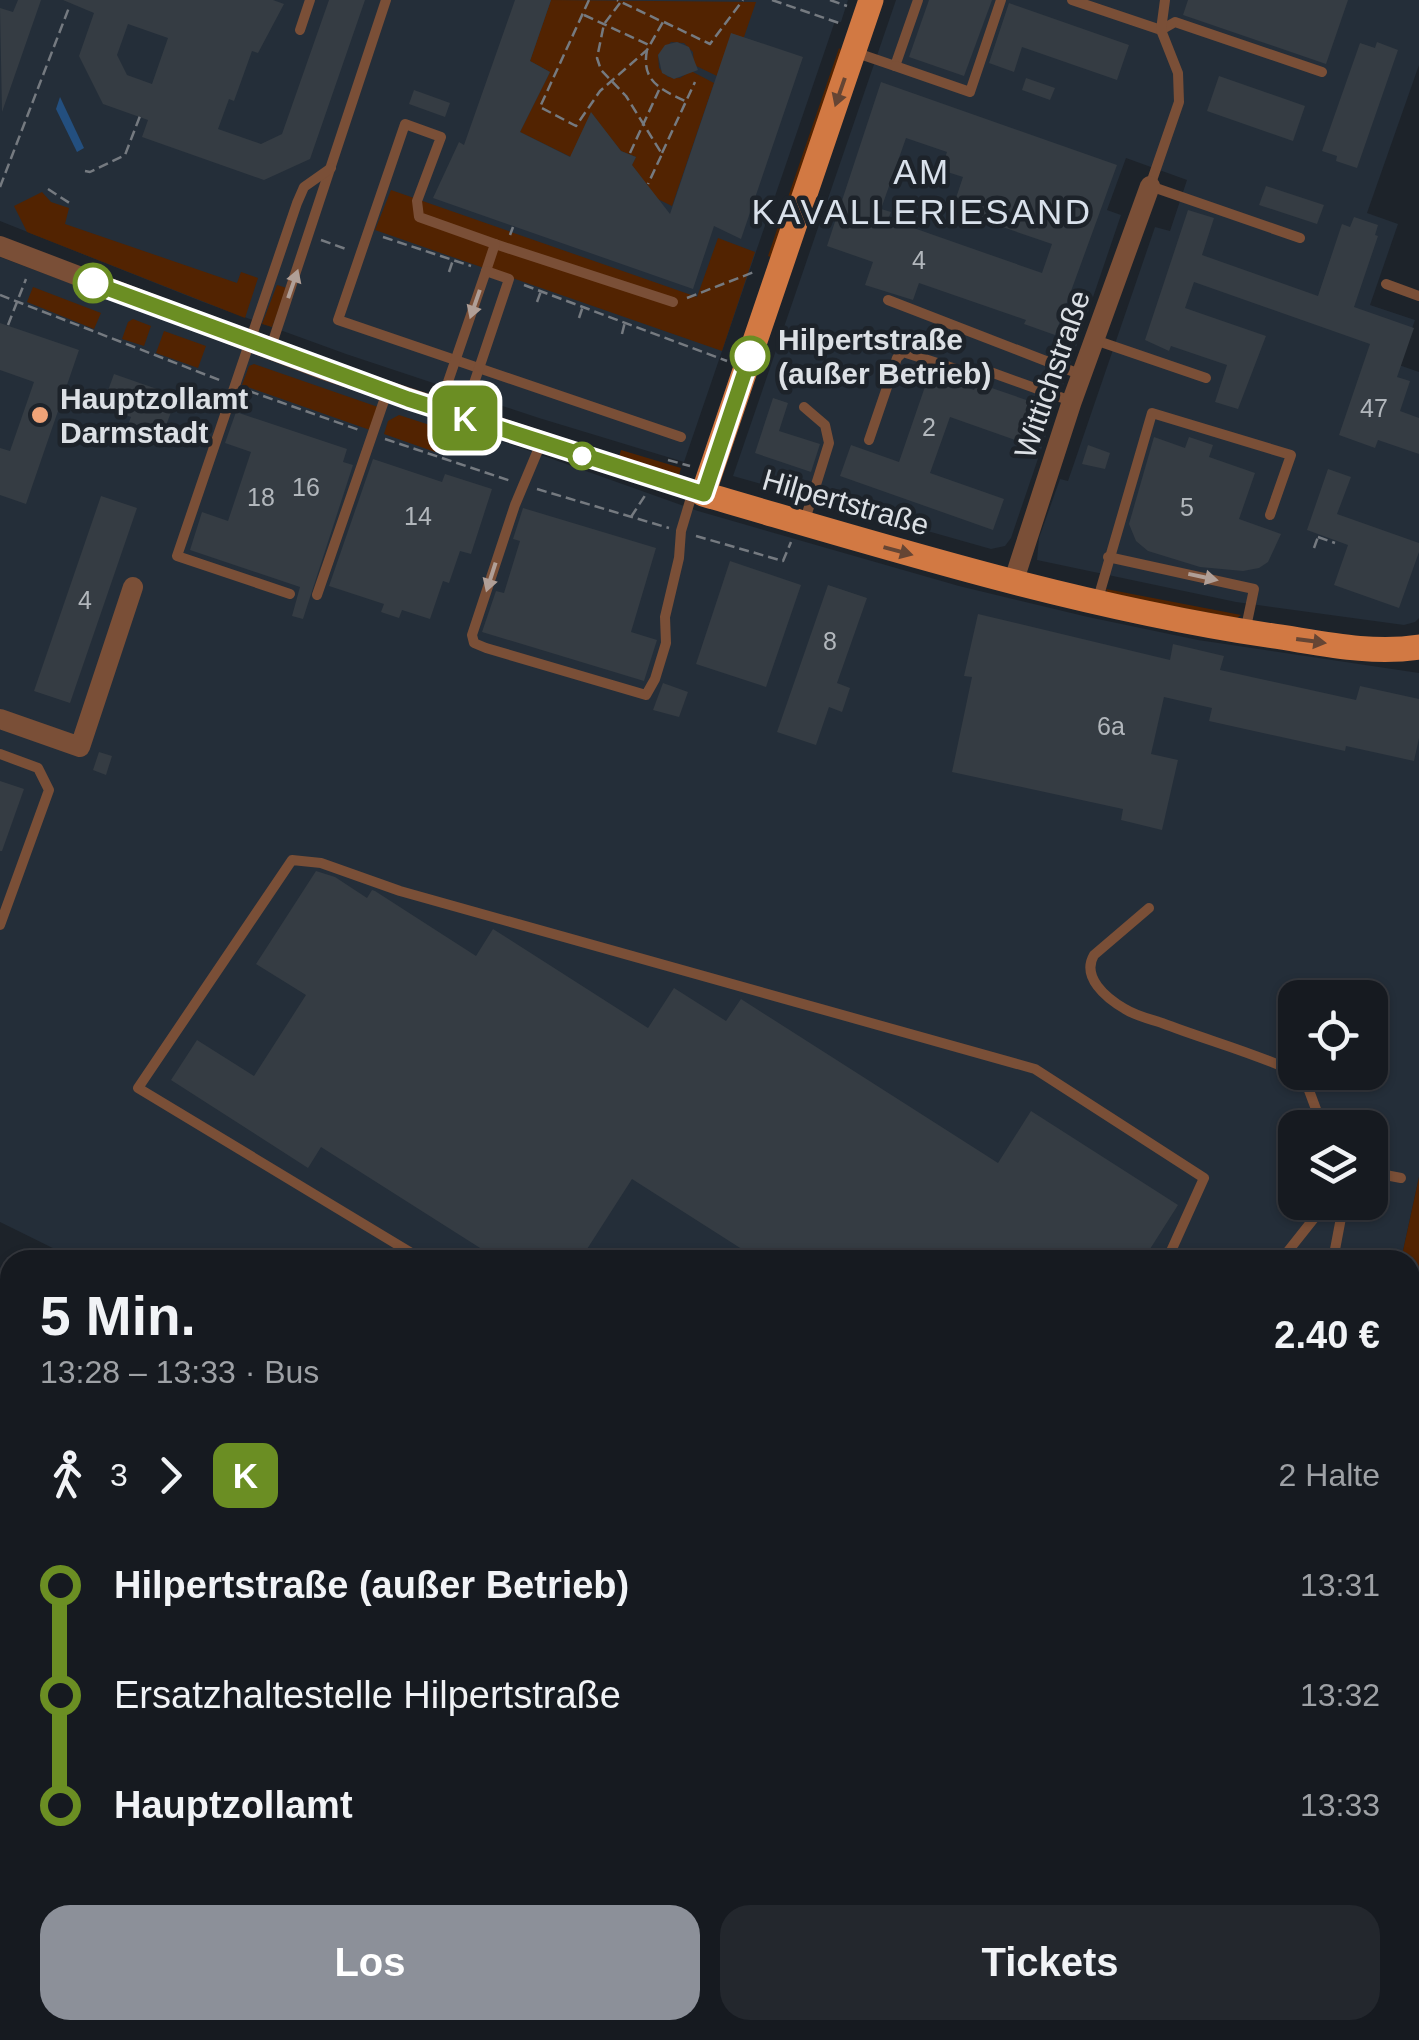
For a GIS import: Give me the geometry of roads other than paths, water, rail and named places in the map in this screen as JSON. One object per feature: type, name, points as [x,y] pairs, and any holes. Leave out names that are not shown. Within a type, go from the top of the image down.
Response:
[{"type":"main road","points":[[698,493],[871,0]]},
{"type":"main road","name":"Hilpertstraße","points":[[698,493],[798,532],[1096,603],[1245,632],[1370,649],[1419,648]]},
{"type":"street","name":"Wittichstraße","points":[[1013,582],[1072,401],[1150,186]]},
{"type":"street","name":"Hilpertstraße","points":[[0,246],[388,392],[698,493]]},
{"type":"street","points":[[0,719],[80,747],[133,587]]},
{"type":"lane","points":[[300,30],[310,0]]},
{"type":"lane","points":[[290,594],[177,556],[235,386],[260,346],[310,236],[386,0]]},
{"type":"lane","points":[[895,66],[918,0]]},
{"type":"lane","points":[[854,52],[970,92],[1001,0]]},
{"type":"lane","points":[[1072,0],[1160,30],[1175,22],[1322,72]]},
{"type":"lane","points":[[1165,0],[1160,30],[1178,73],[1180,102],[1150,186],[1300,238]]},
{"type":"lane","points":[[673,302],[419,217],[417,201],[441,137],[405,124],[338,320],[681,436]]},
{"type":"lane","points":[[260,346],[304,187],[331,168]]},
{"type":"lane","points":[[438,409],[495,244]]},
{"type":"lane","points":[[462,417],[509,279],[486,271]]},
{"type":"lane","points":[[1386,284],[1419,296]]},
{"type":"lane","points":[[888,300],[1082,374]]},
{"type":"lane","points":[[1095,340],[1206,378]]},
{"type":"lane","points":[[868,440],[896,358],[903,352],[959,370],[982,369],[1072,401]]},
{"type":"lane","points":[[317,595],[388,392]]},
{"type":"lane","points":[[798,532],[829,443],[825,425],[804,407]]},
{"type":"lane","points":[[1096,603],[1152,413],[1291,455],[1270,515]]},
{"type":"lane","points":[[541,443],[477,619],[474,643],[646,694],[655,679],[666,642],[665,616],[679,558],[680,531],[698,493]]},
{"type":"lane","points":[[1108,557],[1254,588],[1245,632]]},
{"type":"lane","points":[[0,754],[38,768],[50,790],[0,925]]},
{"type":"lane","points":[[407,1250],[138,1088],[292,860],[321,863],[400,891],[1036,1069],[1204,1178],[1172,1250]]},
{"type":"lane","points":[[1150,908],[1088,965],[1089,975],[1099,988],[1124,1009],[1278,1064]]},
{"type":"lane","points":[[1388,1175],[1402,1178]]},
{"type":"lane","points":[[1289,1250],[1313,1220]]},
{"type":"lane","points":[[1335,1250],[1341,1220]]},
{"type":"water","points":[[60,97],[84,148],[77,152],[56,109]]},
{"type":"place","name":"Hilpertstraße (außer Betrieb)","points":[[750,356]]},
{"type":"place","name":"Hauptzollamt Darmstadt","points":[[40,415]]},
{"type":"district","name":"AM KAVALLERIESAND","points":[[922,191]]}]
